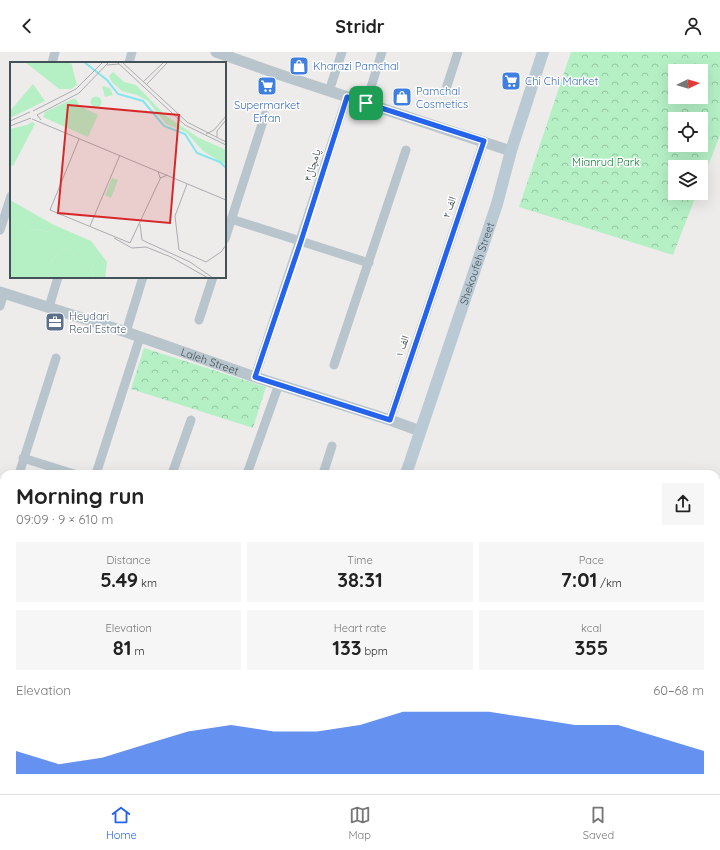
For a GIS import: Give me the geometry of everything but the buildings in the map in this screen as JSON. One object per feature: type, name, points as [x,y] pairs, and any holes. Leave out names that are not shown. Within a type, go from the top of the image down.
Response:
[{"type":"main road","name":"Shekoufeh Street","points":[[407,470],[496,204],[511,151],[543,52]]},
{"type":"street","points":[[52,62],[55,52]]},
{"type":"street","points":[[129,62],[132,52]]},
{"type":"street","points":[[216,52],[511,151]]},
{"type":"street","points":[[329,91],[342,52]]},
{"type":"street","points":[[366,103],[382,52]]},
{"type":"street","points":[[445,92],[458,52]]},
{"type":"street","name":"پامچال۴","points":[[255,377],[301,241],[347,97]]},
{"type":"street","points":[[226,235],[265,115]]},
{"type":"street","name":"۲ الف","points":[[437,280],[484,141]]},
{"type":"street","points":[[334,365],[406,150]]},
{"type":"street","points":[[0,230],[10,199]]},
{"type":"street","points":[[231,219],[369,263]]},
{"type":"street","points":[[49,307],[58,278]]},
{"type":"street","points":[[126,332],[143,278]]},
{"type":"street","points":[[199,320],[213,278]]},
{"type":"street","name":"۱ الف","points":[[390,420],[437,280]]},
{"type":"street","points":[[0,306],[2,292]]},
{"type":"street","name":"Laleh Street","points":[[2,292],[420,431]]},
{"type":"street","points":[[97,470],[140,337]]},
{"type":"street","points":[[20,470],[56,358]]},
{"type":"street","points":[[248,470],[279,384]]},
{"type":"street","points":[[173,470],[191,420]]},
{"type":"street","points":[[324,470],[332,446]]},
{"type":"street","points":[[23,458],[61,470]]},
{"type":"green space","name":"Mianrud Park","points":[[571,52],[720,52],[720,135],[708,166],[708,160],[668,160],[668,200],[694,200],[673,255],[519,207]]},
{"type":"green space","points":[[144,348],[266,387],[253,428],[131,389]]},
{"type":"place","name":"Kharazi Pamchal","points":[[299,66]]},
{"type":"place","name":"Chi Chi Market","points":[[511,81]]},
{"type":"place","name":"Supermarket Erfan","points":[[267,86]]},
{"type":"place","name":"Pamchal Cosmetics","points":[[402,97]]},
{"type":"place","name":"Heydari Real Estate","points":[[55,322]]},
{"type":"route","points":[[347,97],[366,103],[484,141],[390,420],[255,377],[301,241],[347,97]]}]
